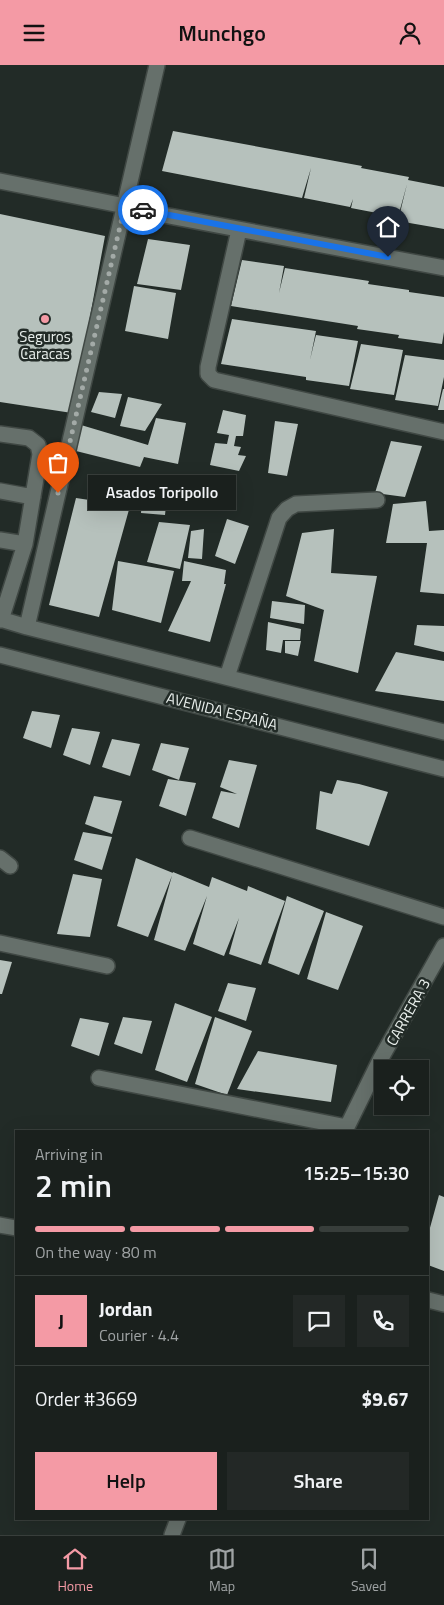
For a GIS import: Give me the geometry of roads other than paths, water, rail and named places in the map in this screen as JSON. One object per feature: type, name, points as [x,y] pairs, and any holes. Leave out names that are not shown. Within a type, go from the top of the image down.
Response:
[{"type":"street","points":[[27,627],[158,65]]},
{"type":"street","points":[[0,181],[125,205],[153,213],[444,268]]},
{"type":"street","points":[[239,229],[208,367],[208,374],[214,380],[444,432]]},
{"type":"street","points":[[0,434],[29,438],[38,445],[40,454],[25,544],[0,619],[444,732]]},
{"type":"street","points":[[0,491],[33,497]]},
{"type":"street","points":[[227,677],[279,518],[287,509],[296,504],[377,500]]},
{"type":"street","points":[[0,540],[25,544]]},
{"type":"street","name":"AVENIDA ESPAÑA","points":[[0,655],[444,769]]},
{"type":"street","points":[[190,838],[444,917]]},
{"type":"street","points":[[0,943],[107,966]]},
{"type":"street","name":"CARRERA 3","points":[[346,1129],[380,1060],[444,946]]},
{"type":"street","points":[[99,1078],[346,1129]]},
{"type":"street","points":[[0,1225],[15,1228]]},
{"type":"street","points":[[429,1300],[444,1304]]},
{"type":"street","points":[[172,1535],[178,1520]]},
{"type":"place","name":"Seguros Caracas","points":[[45,319]]},
{"type":"place","name":"Asados Toripollo","points":[[58,493]]}]
